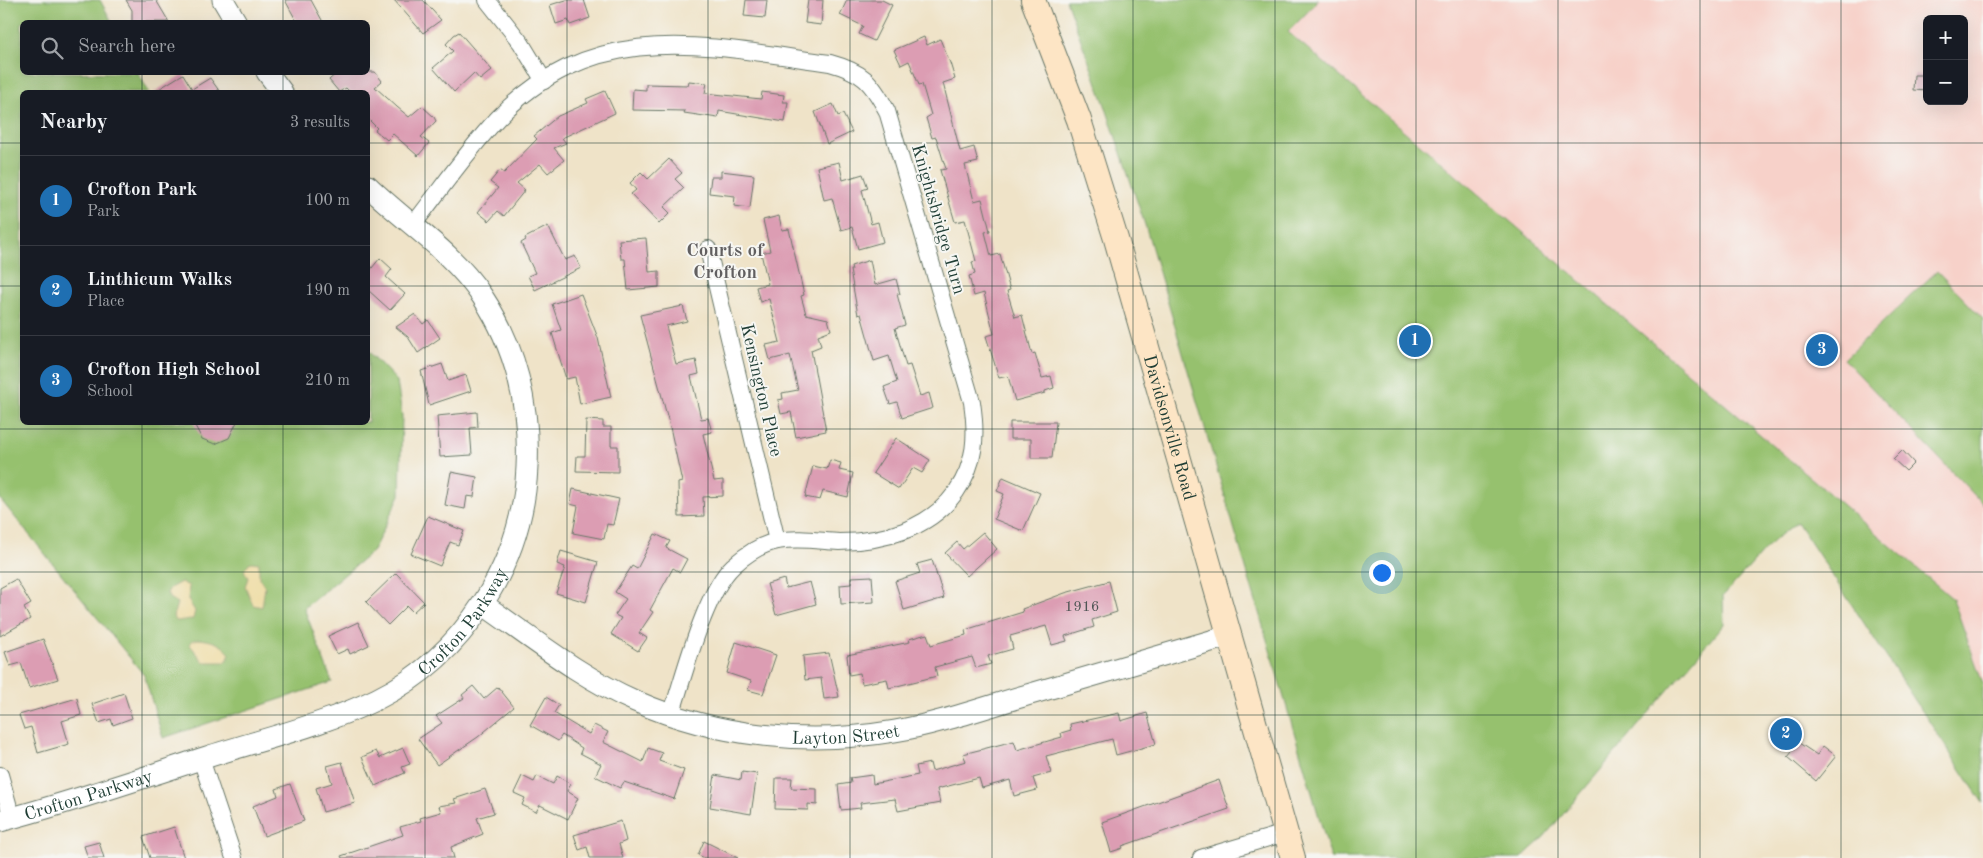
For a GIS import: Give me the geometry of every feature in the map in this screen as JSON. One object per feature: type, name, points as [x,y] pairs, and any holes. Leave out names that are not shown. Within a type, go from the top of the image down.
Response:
[{"type":"main road","name":"Davidsonville Road","points":[[1033,0],[1079,120],[1113,230],[1293,858]]},
{"type":"street","points":[[224,0],[235,20]]},
{"type":"street","points":[[487,0],[522,43],[544,81]]},
{"type":"street","name":"Knightsbridge Turn","points":[[413,225],[499,118],[519,99],[544,81],[573,66],[611,51],[639,46],[708,46],[830,63],[850,68],[865,77],[876,90],[887,111],[972,402],[976,430],[966,476],[949,501],[930,518],[904,531],[879,538],[840,542],[795,539],[777,541],[745,557],[720,582],[710,600],[671,716]]},
{"type":"street","points":[[269,75],[280,90]]},
{"type":"street","name":"Crofton Parkway","points":[[6,820],[92,796],[336,716],[377,698],[407,682],[430,662],[484,604],[501,571],[516,533],[526,492],[529,441],[524,397],[513,358],[498,322],[482,296],[444,250],[370,188]]},
{"type":"street","name":"Kensington Place","points":[[708,249],[777,541]]},
{"type":"street","name":"Layton Street","points":[[484,604],[590,678],[633,700],[671,716],[752,735],[809,738],[854,737],[896,731],[934,722],[1228,636]]},
{"type":"street","points":[[201,759],[234,858]]},
{"type":"street","points":[[0,775],[6,820]]},
{"type":"street","points":[[1202,858],[1285,833]]},
{"type":"shaded area","points":[[1319,0],[1983,0],[1983,684],[1953,599],[1287,31]]},
{"type":"green space","points":[[0,0],[100,0],[111,20],[20,20],[20,75],[139,75],[148,90],[20,90],[20,425],[370,425],[370,353],[397,381],[402,416],[400,495],[373,551],[304,608],[332,682],[163,738],[144,675],[0,499]]},
{"type":"green space","points":[[1066,0],[1319,0],[1288,32],[1953,599],[1983,684],[1983,803],[1797,522],[1773,541],[1723,596],[1724,624],[1543,838],[1521,858],[1331,858],[1147,231],[1105,105]]},
{"type":"green space","points":[[1937,271],[1983,319],[1983,504],[1844,359]]},
{"type":"sand","points":[[252,562],[259,563],[259,578],[265,587],[262,607],[253,605],[245,586],[248,578],[244,570]]},
{"type":"sand","points":[[181,582],[189,586],[188,600],[195,611],[193,619],[176,621],[173,617],[177,603],[169,598],[167,593],[170,588]]},
{"type":"sand","points":[[198,639],[212,641],[223,647],[230,654],[226,662],[204,662],[190,645],[191,641]]},
{"type":"building","points":[[126,0],[156,0],[168,20],[132,20],[132,10]]},
{"type":"building","points":[[285,0],[311,0],[322,20],[296,20]]},
{"type":"building","points":[[394,0],[423,0],[441,20],[423,33]]},
{"type":"building","points":[[566,0],[584,0],[590,18],[570,25],[568,20],[556,24],[550,5]]},
{"type":"building","points":[[746,0],[767,0],[765,18],[744,16]]},
{"type":"building","points":[[808,0],[823,0],[821,25],[805,23]]},
{"type":"building","points":[[847,0],[882,0],[892,5],[874,41],[859,34],[863,26],[840,15]]},
{"type":"building","points":[[459,32],[492,70],[480,80],[474,73],[454,92],[433,68],[453,51],[446,44]]},
{"type":"building","points":[[924,37],[927,45],[940,39],[950,63],[955,79],[943,83],[960,151],[974,147],[978,162],[965,165],[974,201],[982,199],[990,231],[985,232],[991,256],[1000,254],[1010,290],[1007,291],[1015,317],[1022,315],[1032,354],[1035,353],[1042,378],[1051,376],[1054,388],[1045,391],[1045,393],[1015,401],[1008,376],[999,378],[986,336],[994,334],[984,293],[974,296],[969,276],[975,274],[972,262],[976,261],[965,220],[955,222],[940,170],[946,169],[936,137],[932,138],[926,118],[931,115],[922,84],[919,85],[909,61],[901,65],[894,50]]},
{"type":"building","points":[[370,72],[375,72],[382,81],[375,87],[409,117],[422,106],[434,117],[436,121],[421,137],[429,143],[418,156],[393,134],[387,140],[375,130],[377,128],[370,121],[370,90],[348,90],[346,88],[337,90],[329,80],[335,75],[370,75]]},
{"type":"building","points":[[184,75],[192,89],[210,78],[219,90],[157,90]]},
{"type":"building","points":[[1914,75],[1923,75],[1923,91],[1913,90]]},
{"type":"building","points":[[689,81],[707,83],[705,93],[761,99],[762,92],[784,95],[783,102],[788,102],[785,122],[719,111],[718,118],[684,113],[685,111],[632,110],[633,89],[646,90],[646,84],[688,85]]},
{"type":"building","points":[[605,91],[615,113],[562,138],[566,143],[554,148],[564,160],[548,173],[540,164],[517,183],[525,190],[504,216],[498,211],[489,221],[478,212],[498,188],[490,182],[500,170],[504,173],[537,139],[534,136],[558,116],[588,103],[586,99]]},
{"type":"building","points":[[833,104],[838,116],[843,114],[852,132],[827,144],[815,112]]},
{"type":"building","points":[[669,159],[682,173],[675,179],[684,188],[664,207],[670,213],[659,224],[631,194],[636,190],[630,183],[641,172],[648,179]]},
{"type":"building","points":[[839,162],[843,180],[863,174],[868,188],[862,190],[871,224],[878,222],[883,242],[858,249],[852,227],[841,230],[832,198],[824,200],[817,167]]},
{"type":"building","points":[[721,171],[754,175],[750,208],[734,206],[735,196],[709,193],[711,177],[721,177]]},
{"type":"building","points":[[779,216],[782,230],[789,229],[804,295],[801,296],[806,314],[828,319],[831,330],[818,335],[821,346],[811,350],[826,431],[796,437],[791,412],[781,414],[778,400],[783,399],[782,393],[798,390],[790,355],[770,360],[766,345],[780,342],[769,299],[760,302],[756,287],[768,284],[761,253],[770,251],[763,220]]},
{"type":"building","points":[[548,226],[565,260],[575,256],[581,268],[535,290],[528,276],[535,273],[521,243],[526,240],[525,238]]},
{"type":"building","points":[[646,238],[649,272],[659,271],[659,287],[628,290],[625,259],[621,259],[619,240]]},
{"type":"building","points":[[380,258],[392,269],[386,277],[405,294],[390,310],[370,292],[370,270]]},
{"type":"building","points":[[870,260],[875,285],[896,279],[900,294],[897,294],[905,325],[895,328],[906,366],[910,365],[920,396],[929,393],[933,408],[902,418],[897,402],[890,404],[884,387],[897,382],[889,356],[874,361],[861,314],[858,315],[850,270],[852,270],[851,266]]},
{"type":"building","points":[[581,294],[598,338],[611,397],[580,404],[575,377],[566,379],[552,333],[561,330],[552,304]]},
{"type":"building","points":[[683,306],[687,321],[666,326],[676,364],[696,360],[699,374],[691,376],[701,419],[708,418],[712,432],[703,434],[714,481],[723,480],[723,496],[703,497],[704,516],[679,517],[678,483],[682,482],[670,427],[640,315]]},
{"type":"building","points":[[415,314],[423,324],[428,320],[440,338],[418,353],[408,337],[396,327]]},
{"type":"building","points":[[442,364],[448,381],[466,375],[471,391],[429,405],[421,371]]},
{"type":"building","points":[[477,412],[478,427],[470,428],[472,455],[440,457],[437,416]]},
{"type":"building","points":[[586,420],[603,421],[603,427],[611,427],[611,446],[618,446],[618,472],[576,471],[577,456],[585,456]]},
{"type":"building","points":[[1010,422],[1056,422],[1052,458],[1031,458],[1031,439],[1010,439]]},
{"type":"building","points":[[195,425],[236,425],[229,438],[215,444],[202,439]]},
{"type":"building","points":[[896,438],[930,460],[922,473],[913,468],[899,489],[873,473]]},
{"type":"building","points":[[1902,450],[1914,463],[1906,471],[1893,459]]},
{"type":"building","points":[[830,460],[841,463],[839,470],[853,473],[848,497],[823,491],[820,500],[805,497],[813,466],[827,469]]},
{"type":"building","points":[[451,472],[477,477],[474,497],[467,496],[465,509],[445,505]]},
{"type":"building","points":[[1003,477],[1040,493],[1023,531],[994,519],[1004,494],[997,491]]},
{"type":"building","points":[[573,489],[619,499],[613,525],[607,524],[604,539],[573,533],[578,506],[570,504]]},
{"type":"building","points":[[428,516],[464,531],[458,545],[450,542],[440,566],[411,554]]},
{"type":"building","points":[[983,532],[997,549],[967,576],[945,553],[957,542],[963,549]]},
{"type":"building","points":[[655,534],[670,541],[666,548],[687,559],[680,572],[673,568],[650,610],[653,612],[639,633],[647,638],[638,651],[611,634],[621,618],[615,615],[626,599],[615,592],[632,566],[637,569]]},
{"type":"building","points":[[561,551],[598,562],[586,602],[556,593],[565,567],[557,564]]},
{"type":"building","points":[[932,560],[944,598],[904,610],[895,581],[920,573],[917,564]]},
{"type":"building","points":[[396,573],[424,602],[413,612],[407,606],[388,625],[366,602]]},
{"type":"building","points":[[872,576],[874,602],[841,604],[840,585],[851,584],[851,577]]},
{"type":"building","points":[[16,579],[31,604],[24,608],[30,619],[0,636],[0,588]]},
{"type":"building","points":[[784,579],[786,588],[810,582],[816,604],[776,615],[767,584]]},
{"type":"building","points":[[1109,581],[1117,612],[1092,620],[1094,627],[1065,636],[1067,641],[1052,645],[1046,626],[1010,636],[1013,649],[988,656],[991,664],[976,668],[972,657],[935,667],[937,676],[889,688],[887,679],[862,684],[860,673],[849,675],[847,655],[910,642],[909,639],[927,634],[931,645],[966,635],[965,630],[1023,612],[1022,609],[1065,593]]},
{"type":"building","points":[[358,622],[369,645],[350,654],[348,649],[337,654],[328,636]]},
{"type":"building","points":[[43,639],[58,679],[29,688],[21,663],[10,666],[5,652]]},
{"type":"building","points":[[736,642],[776,655],[763,694],[748,690],[751,681],[727,673]]},
{"type":"building","points":[[829,653],[839,697],[824,699],[821,678],[805,680],[803,656]]},
{"type":"building","points":[[473,686],[484,699],[498,687],[514,707],[478,737],[437,765],[418,739],[442,723],[436,716],[464,698],[462,695]]},
{"type":"building","points":[[124,693],[132,718],[113,725],[111,719],[99,723],[92,704]]},
{"type":"building","points":[[546,697],[559,705],[554,713],[589,734],[594,725],[608,732],[603,742],[643,762],[648,748],[662,753],[659,761],[684,770],[674,799],[624,782],[620,788],[595,776],[601,764],[580,753],[582,748],[562,735],[558,741],[530,725]]},
{"type":"building","points":[[77,698],[81,715],[62,721],[69,744],[38,753],[31,727],[24,729],[19,715]]},
{"type":"building","points":[[1119,713],[1121,721],[1147,713],[1156,744],[1116,755],[1112,739],[1046,756],[1051,773],[1033,778],[1037,790],[1014,796],[1010,780],[982,788],[979,778],[937,789],[940,803],[898,811],[895,799],[860,803],[861,808],[841,810],[838,785],[851,783],[850,778],[872,775],[873,784],[918,775],[916,766],[930,763],[932,771],[966,761],[963,754],[1014,741],[1017,750],[1062,737],[1061,733],[1071,730],[1070,724]]},
{"type":"building","points":[[1799,743],[1817,755],[1823,746],[1836,756],[1816,781],[1788,757]]},
{"type":"building","points":[[403,748],[410,764],[402,767],[405,773],[375,786],[362,757],[376,751],[380,758]]},
{"type":"building","points":[[342,762],[355,803],[323,812],[316,788],[332,783],[327,766]]},
{"type":"building","points":[[742,772],[757,774],[751,814],[710,807],[715,775],[741,780]]},
{"type":"building","points":[[522,776],[534,782],[537,776],[553,784],[557,776],[571,784],[567,791],[578,798],[568,819],[540,805],[536,812],[522,805],[525,798],[514,793]]},
{"type":"building","points":[[776,778],[792,778],[791,788],[817,789],[817,805],[808,804],[808,810],[775,809]]},
{"type":"building","points":[[1219,780],[1229,809],[1122,846],[1123,848],[1111,852],[1102,822]]},
{"type":"building","points":[[290,784],[304,821],[264,836],[253,806],[278,796],[276,789]]},
{"type":"building","points":[[485,789],[494,813],[477,818],[483,834],[451,847],[454,858],[342,858],[341,856],[403,835],[400,827],[421,821],[420,818],[441,812],[439,806],[456,803],[454,799]]},
{"type":"building","points":[[621,821],[626,841],[619,844],[623,858],[590,858],[587,847],[579,850],[574,835]]},
{"type":"building","points":[[174,827],[184,858],[150,858],[143,837]]},
{"type":"building","points":[[704,841],[738,858],[705,858],[698,855]]},
{"type":"building","points":[[99,842],[104,858],[88,858],[84,846]]},
{"type":"place","name":"Crofton Park","points":[[1415,341]]},
{"type":"place","name":"Crofton High School","points":[[1822,350]]},
{"type":"place","name":"Linthicum Walks","points":[[1786,734]]},
{"type":"district","name":"Courts of Crofton","points":[[725,260]]}]
